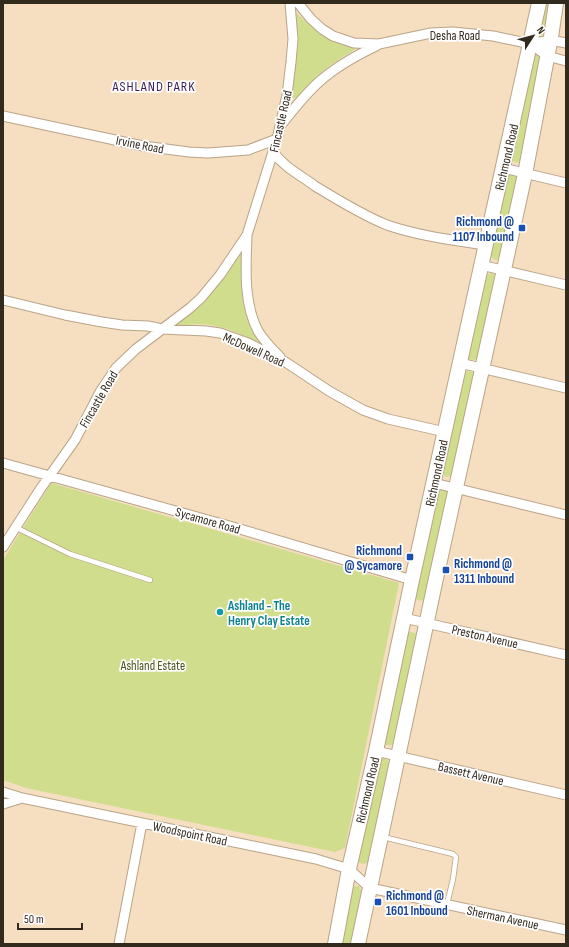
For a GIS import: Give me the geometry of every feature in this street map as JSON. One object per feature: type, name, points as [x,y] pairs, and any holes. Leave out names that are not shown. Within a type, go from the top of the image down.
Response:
[{"type":"main road","name":"Richmond Road","points":[[335,944],[349,869],[539,3]]},
{"type":"main road","name":"Richmond Road","points":[[358,944],[456,488],[505,270],[525,174],[556,3]]},
{"type":"street","name":"Fincastle Road","points":[[287,363],[266,342],[258,331],[252,316],[246,282],[247,235],[277,139],[287,95],[293,39],[290,3]]},
{"type":"street","name":"Desha Road","points":[[298,3],[311,19],[322,29],[333,36],[354,43],[379,44],[431,33],[453,32],[493,36],[531,44]]},
{"type":"street","points":[[531,44],[550,40],[566,43]]},
{"type":"street","name":"Desha Road","points":[[280,126],[320,81],[345,63],[379,44]]},
{"type":"street","points":[[531,44],[547,56],[566,60]]},
{"type":"street","name":"Irvine Road","points":[[3,116],[143,146],[189,152],[208,153],[248,150],[277,139]]},
{"type":"street","points":[[273,152],[288,168],[330,195],[387,225],[436,237],[485,245]]},
{"type":"street","points":[[503,168],[566,184]]},
{"type":"street","name":"Fincastle Road","points":[[3,547],[15,526],[75,440],[100,392],[116,368],[136,349],[201,298],[220,275],[247,235]]},
{"type":"street","points":[[481,265],[566,285]]},
{"type":"street","name":"McDowell Road","points":[[3,300],[72,316],[122,325],[220,333],[248,343],[287,363],[329,391],[363,410],[388,419],[445,432]]},
{"type":"street","points":[[460,363],[566,388]]},
{"type":"street","name":"Sycamore Road","points":[[3,463],[226,525],[412,580]]},
{"type":"street","points":[[434,483],[566,515]]},
{"type":"street","name":"Preston Avenue","points":[[404,618],[428,622],[566,655]]},
{"type":"street","name":"Bassett Avenue","points":[[376,751],[566,795]]},
{"type":"street","points":[[3,787],[22,798]]},
{"type":"street","name":"Woodspoint Road","points":[[3,792],[22,798],[142,824],[316,859],[349,869],[370,888]]},
{"type":"street","points":[[3,804],[22,798]]},
{"type":"street","points":[[119,944],[142,824]]},
{"type":"street","name":"Sherman Avenue","points":[[370,888],[566,930]]},
{"type":"lane","points":[[15,526],[70,554],[150,580]]},
{"type":"lane","points":[[381,837],[453,854],[456,857],[447,904]]},
{"type":"green space","points":[[545,3],[550,3],[544,35],[541,37],[538,32]]},
{"type":"green space","points":[[296,13],[318,32],[338,42],[355,47],[354,50],[334,62],[316,77],[296,99],[292,97],[292,93],[297,53]]},
{"type":"green space","points":[[537,51],[541,54],[522,161],[516,163],[511,158],[535,53]]},
{"type":"green space","points":[[510,172],[516,174],[518,177],[500,259],[495,260],[490,256],[508,174]]},
{"type":"green space","points":[[241,246],[243,266],[242,295],[245,311],[251,325],[263,345],[224,328],[207,324],[177,326],[176,324]]},
{"type":"green space","points":[[491,273],[494,274],[495,277],[478,359],[471,360],[468,358],[468,354],[485,276]]},
{"type":"green space","points":[[465,372],[472,372],[474,375],[453,476],[446,477],[442,473]]},
{"type":"green space","name":"Ashland Estate","points":[[51,483],[399,583],[345,848],[335,852],[26,788],[3,780],[3,560]]},
{"type":"green space","points":[[441,489],[448,492],[426,596],[424,600],[421,601],[414,597],[438,490]]},
{"type":"green space","points":[[410,632],[415,633],[418,636],[418,644],[394,743],[391,745],[385,745],[383,741],[408,634]]},
{"type":"green space","points":[[381,757],[387,758],[389,765],[368,861],[365,864],[362,864],[358,862]]},
{"type":"green space","points":[[354,886],[359,886],[362,892],[352,944],[340,944],[351,889]]},
{"type":"place","name":"Richmond @ 1107 Inbound","points":[[522,228]]},
{"type":"place","name":"Richmond @ Sycamore","points":[[410,557]]},
{"type":"place","name":"Richmond @ 1311 Inbound","points":[[446,570]]},
{"type":"place","name":"Ashland - The Henry Clay Estate","points":[[220,612]]},
{"type":"place","name":"Richmond @ 1601 Inbound","points":[[378,902]]},
{"type":"district","name":"ASHLAND PARK","points":[[154,86]]}]
